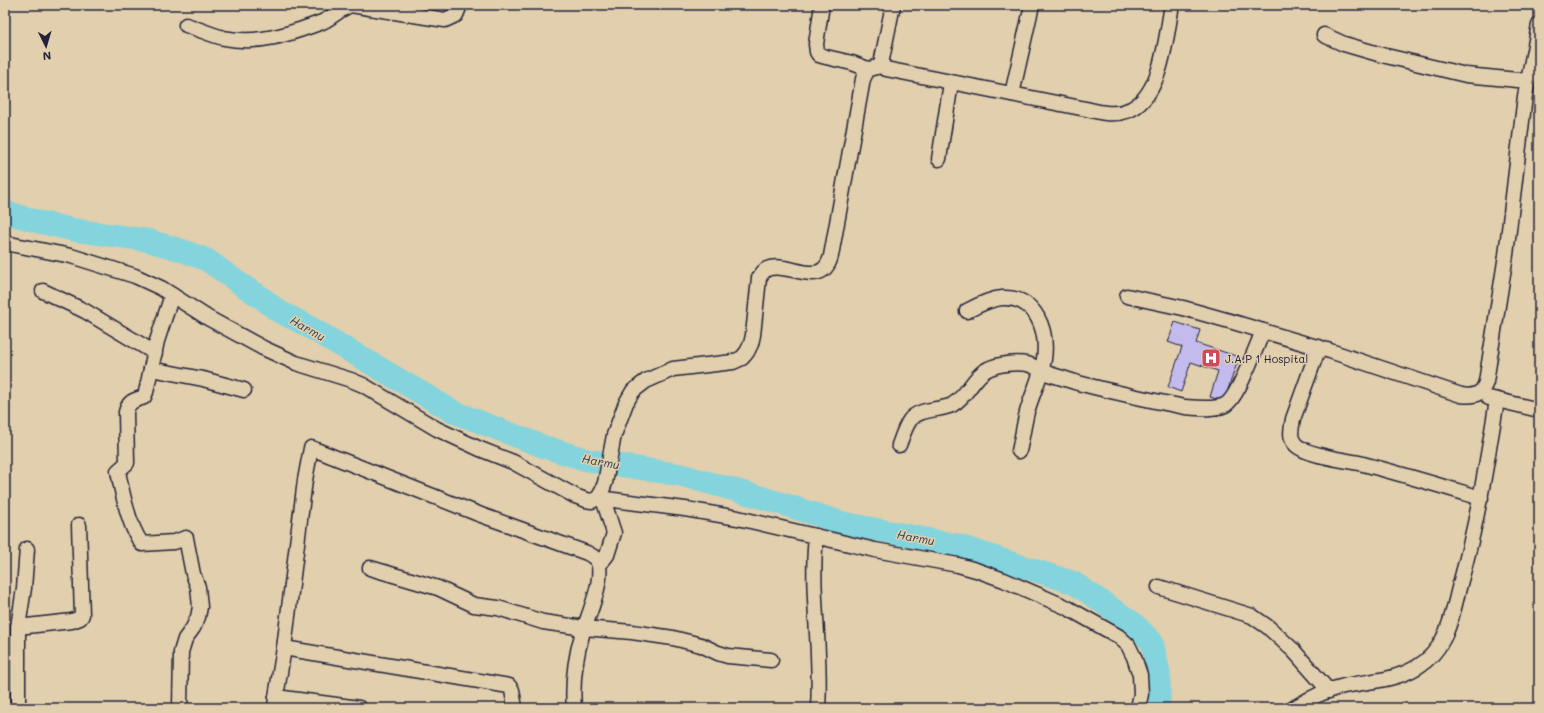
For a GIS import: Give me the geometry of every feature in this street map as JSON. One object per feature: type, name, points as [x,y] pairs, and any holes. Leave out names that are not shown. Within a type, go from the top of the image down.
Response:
[{"type":"street","points":[[186,25],[222,38],[234,40],[259,40],[278,37],[324,21],[344,8],[351,6],[445,20],[456,15],[460,5]]},
{"type":"street","points":[[822,5],[816,44],[819,55],[852,63],[868,69],[882,66],[890,71],[1114,114],[1126,111],[1136,106],[1145,97],[1153,85],[1157,76],[1172,5]]},
{"type":"street","points":[[882,66],[882,59],[893,5]]},
{"type":"street","points":[[1012,94],[1032,5]]},
{"type":"street","points":[[1476,395],[1483,390],[1486,382],[1506,255],[1516,164],[1528,81],[1539,25]]},
{"type":"street","points":[[1324,35],[1344,44],[1374,53],[1466,75],[1528,81]]},
{"type":"street","points":[[574,708],[573,679],[584,628],[595,593],[599,565],[607,555],[614,533],[600,498],[605,483],[614,435],[624,408],[633,391],[646,381],[673,369],[733,362],[742,358],[751,344],[759,278],[767,269],[776,268],[812,273],[821,272],[827,268],[831,256],[863,79],[868,69]]},
{"type":"street","points":[[939,159],[951,83]]},
{"type":"street","points":[[5,243],[50,251],[136,276],[172,295],[218,324],[263,348],[296,363],[363,385],[437,429],[480,449],[518,464],[575,496],[586,500],[592,501],[600,498],[656,504],[692,510],[875,550],[941,561],[976,570],[1041,595],[1118,636],[1128,645],[1134,657],[1140,676],[1141,694],[1138,708]]},
{"type":"street","points":[[43,291],[85,311],[155,353]]},
{"type":"street","points":[[172,295],[144,397],[131,401],[128,405],[126,412],[127,463],[118,471],[121,491],[136,536],[142,544],[174,542],[186,538],[193,574],[198,587],[200,607],[198,617],[193,628],[185,639],[181,652],[180,708]]},
{"type":"street","points":[[1127,296],[1183,308],[1319,347],[1461,395],[1476,395],[1539,410]]},
{"type":"street","points":[[967,311],[992,300],[1002,298],[1011,299],[1029,305],[1037,316],[1044,336],[1044,357],[1042,370],[1027,411],[1019,451]]},
{"type":"street","points":[[899,445],[913,416],[918,413],[941,409],[957,401],[963,397],[981,373],[1001,365],[1025,364],[1079,383],[1169,404],[1193,408],[1219,406],[1229,402],[1234,396],[1263,331]]},
{"type":"street","points":[[1319,347],[1293,419],[1291,437],[1294,443],[1300,448],[1310,452],[1362,464],[1480,498]]},
{"type":"street","points":[[151,369],[204,379],[244,390]]},
{"type":"street","points":[[1294,708],[1306,700],[1328,691],[1388,679],[1404,674],[1428,660],[1437,649],[1450,624],[1466,564],[1480,498],[1497,400]]},
{"type":"street","points":[[359,708],[276,703],[305,480],[311,448],[481,515],[587,553],[596,558],[599,565]]},
{"type":"street","points":[[18,627],[72,621],[82,616],[79,525]]},
{"type":"street","points":[[816,536],[814,575],[819,642],[818,708]]},
{"type":"street","points":[[18,708],[18,627],[24,588],[27,549]]},
{"type":"street","points":[[370,568],[425,584],[474,605],[498,608],[543,622],[673,638],[701,644],[718,653],[728,656],[771,660]]},
{"type":"street","points":[[1159,587],[1252,616],[1268,627],[1293,650],[1328,691]]},
{"type":"street","points":[[284,648],[509,686],[512,690],[515,708]]},
{"type":"building","points":[[1175,322],[1200,330],[1196,343],[1239,357],[1224,401],[1210,397],[1218,371],[1191,362],[1181,392],[1168,387],[1182,347],[1168,342]]},
{"type":"waterway","name":"Harmu","points":[[5,212],[74,230],[146,240],[181,250],[207,260],[262,298],[278,311],[304,324],[454,412],[542,446],[587,460],[681,475],[760,497],[843,523],[956,545],[1074,583],[1133,623],[1152,642],[1159,673],[1159,708]]},
{"type":"place","name":"J.A.P 1 Hospital","points":[[1211,358]]}]
